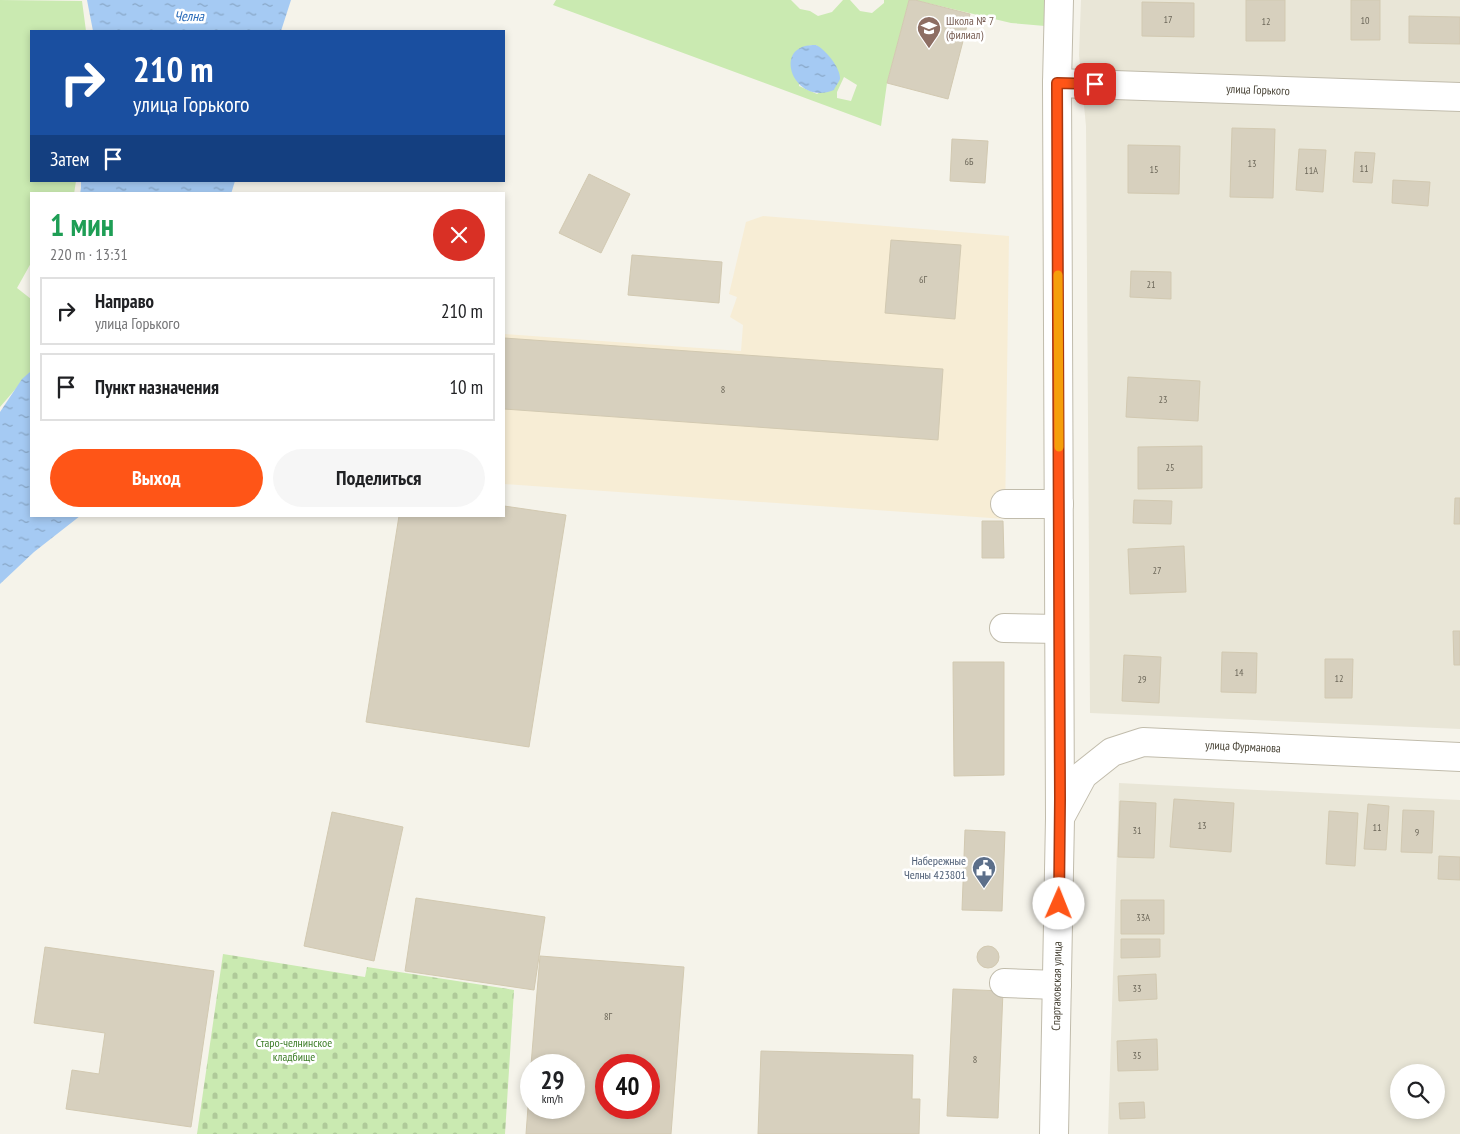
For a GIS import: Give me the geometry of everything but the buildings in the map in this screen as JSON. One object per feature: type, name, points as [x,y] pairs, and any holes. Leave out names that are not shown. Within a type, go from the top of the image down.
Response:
[{"type":"street","name":"Спартаковская улица","points":[[1054,1134],[1060,818],[1057,83],[1059,0]]},
{"type":"street","name":"улица Горького","points":[[1057,83],[1460,97]]},
{"type":"street","points":[[1005,504],[1059,504]]},
{"type":"street","points":[[1004,628],[1059,629]]},
{"type":"street","name":"улица Фурманова","points":[[1060,818],[1083,775],[1112,752],[1143,742],[1460,757]]},
{"type":"street","points":[[1004,982],[1057,985]]},
{"type":"shaded area","points":[[1081,0],[1460,0],[1460,729],[1090,713],[1086,126],[1079,55]]},
{"type":"shaded area","points":[[763,216],[1009,236],[1005,519],[505,484],[505,334],[741,351],[743,325],[730,317],[737,297],[729,294],[746,222]]},
{"type":"shaded area","points":[[1119,783],[1460,800],[1460,1134],[1108,1134]]},
{"type":"green space","points":[[0,0],[82,1],[86,30],[30,30],[30,182],[76,182],[74,192],[30,192],[30,265],[17,288],[30,298],[30,372],[0,407]]},
{"type":"green space","points":[[556,0],[791,0],[800,9],[810,11],[818,16],[832,12],[843,0],[850,0],[860,11],[872,13],[884,3],[884,0],[909,0],[887,83],[881,126],[553,5]],"holes":[[[816,45],[830,60],[836,68],[839,79],[817,94],[799,86],[800,48]],[[844,77],[857,85],[851,101],[837,98],[837,92]]]},
{"type":"green space","points":[[915,0],[1046,0],[1045,26],[1011,23]]},
{"type":"green space","name":"Старо-челнинское кладбище","points":[[223,954],[365,977],[367,967],[514,990],[505,1134],[197,1134]]},
{"type":"water","name":"Челна","points":[[87,0],[291,0],[281,30],[93,30]]},
{"type":"water","points":[[816,45],[828,55],[840,75],[834,90],[822,93],[811,91],[795,79],[791,71],[793,54],[802,47]]},
{"type":"water","points":[[81,182],[235,182],[232,192],[80,192]]},
{"type":"water","points":[[30,372],[30,517],[79,517],[34,552],[0,584],[0,412],[22,379]]},
{"type":"slow traffic","points":[[1058,275],[1059,447]]},
{"type":"place","name":"Школа № 7 (филиал)","points":[[929,49]]},
{"type":"place","name":"Набережные Челны 423801","points":[[984,889]]},
{"type":"route","points":[[1059,904],[1057,83],[1095,84]]}]
